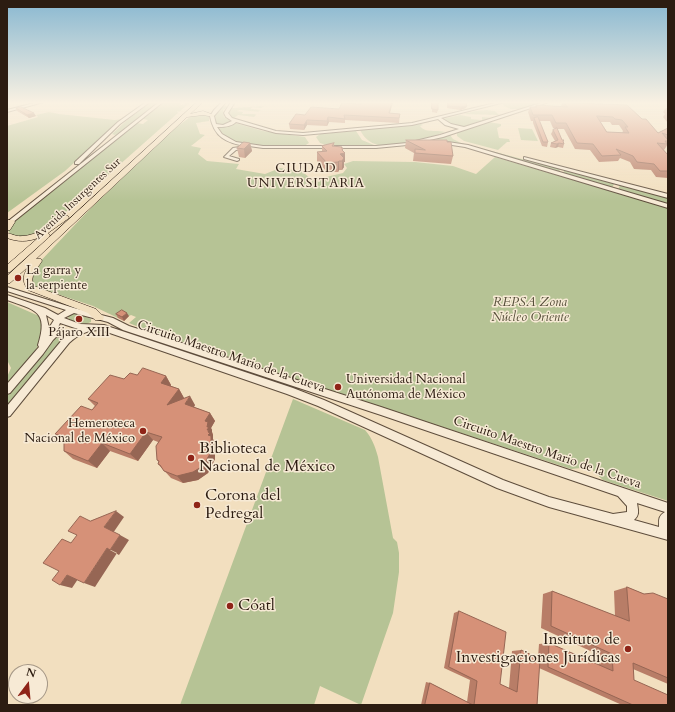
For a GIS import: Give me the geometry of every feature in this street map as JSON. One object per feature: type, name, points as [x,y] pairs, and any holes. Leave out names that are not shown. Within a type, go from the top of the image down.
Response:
[{"type":"main road","name":"Avenida Insurgentes Sur","points":[[7,281],[66,221],[163,135]]},
{"type":"main road","name":"Avenida Insurgentes Sur","points":[[10,267],[66,221],[164,135]]},
{"type":"main road","points":[[7,235],[17,239],[36,236],[66,221]]},
{"type":"main road","points":[[66,221],[62,236],[30,270],[27,275],[28,284],[34,290],[92,310],[99,317]]},
{"type":"main road","points":[[7,244],[17,246],[20,250],[19,257],[10,267]]},
{"type":"street","points":[[8,221],[71,169],[106,135]]},
{"type":"street","points":[[8,221],[119,135]]},
{"type":"street","points":[[220,135],[235,143],[250,146],[393,146],[455,136],[468,143],[668,196]]},
{"type":"street","points":[[309,135],[319,135]]},
{"type":"street","points":[[309,135],[313,136]]},
{"type":"street","points":[[100,141],[109,139],[112,140],[111,142]]},
{"type":"street","points":[[418,142],[459,144],[668,206]]},
{"type":"street","points":[[235,143],[235,149]]},
{"type":"street","points":[[307,146],[315,144],[324,146]]},
{"type":"street","points":[[237,160],[226,158],[235,149],[250,146]]},
{"type":"street","points":[[563,175],[561,171],[567,169]]},
{"type":"street","points":[[612,189],[615,189],[618,184],[616,182]]},
{"type":"street","name":"Circuito Maestro Mario de la Cueva","points":[[7,289],[99,317],[134,330],[610,488],[622,494],[668,508]]},
{"type":"street","name":"Circuito Maestro Mario de la Cueva","points":[[7,297],[33,306],[80,327],[101,327],[290,391],[501,484],[549,502],[667,535]]},
{"type":"street","points":[[33,306],[40,310],[46,322],[46,329],[40,352]]},
{"type":"street","points":[[7,390],[40,352],[50,338],[54,325],[67,312],[73,310]]},
{"type":"street","points":[[7,413],[66,341],[74,334],[90,327],[99,317]]},
{"type":"street","points":[[50,338],[54,335],[63,333],[66,335],[66,341]]},
{"type":"street","points":[[359,421],[366,413],[381,411]]},
{"type":"street","points":[[612,520],[629,517],[633,514],[632,503],[622,494]]},
{"type":"street","points":[[667,535],[664,519],[668,516]]},
{"type":"green space","points":[[7,135],[104,135],[65,171],[7,213]]},
{"type":"green space","points":[[122,135],[153,135],[48,228],[29,236],[19,236],[10,234],[8,230],[13,223]]},
{"type":"green space","name":"REPSA Zona Núcleo Oriente","points":[[167,135],[205,135],[191,146],[201,148],[198,154],[207,161],[239,164],[236,169],[265,174],[280,168],[301,171],[313,180],[343,173],[347,168],[344,164],[353,161],[415,162],[453,166],[476,174],[495,157],[668,208],[668,501],[603,480],[593,471],[593,468],[581,464],[581,468],[571,469],[146,330],[129,323],[136,317],[131,315],[129,316],[123,313],[118,318],[93,306],[36,287],[31,282],[34,268],[88,211]]},
{"type":"green space","points":[[225,135],[293,135],[305,137],[309,143],[304,146],[264,146],[242,144]]},
{"type":"green space","points":[[318,135],[359,135],[362,140],[374,145],[326,145],[320,143],[316,137]]},
{"type":"green space","points":[[363,135],[436,135],[412,142],[384,146],[372,143]]},
{"type":"green space","points":[[450,135],[453,139],[461,143],[560,169],[559,173],[461,144],[431,141]]},
{"type":"green space","points":[[498,135],[499,138],[509,139],[510,142],[507,142],[498,150],[464,141],[457,136]]},
{"type":"green space","points":[[520,135],[535,135],[538,141],[521,140]]},
{"type":"green space","points":[[564,171],[614,184],[612,188],[563,173]]},
{"type":"green space","points":[[620,185],[668,198],[668,204],[618,190]]},
{"type":"green space","points":[[7,302],[39,316],[43,328],[39,343],[30,358],[7,384],[7,377],[11,368],[7,360]]},
{"type":"green space","points":[[70,314],[79,314],[91,319],[91,322],[85,324],[76,323],[68,318]]},
{"type":"green space","points":[[63,336],[61,341],[7,407],[7,393],[56,337]]},
{"type":"green space","points":[[293,399],[365,430],[376,449],[393,538],[397,542],[399,553],[399,572],[393,613],[361,705],[320,686],[314,705],[180,705]]},
{"type":"building","points":[[540,135],[545,135],[548,142],[543,142]]},
{"type":"building","points":[[556,135],[560,135],[562,140],[564,140],[564,144],[551,143],[558,140]]},
{"type":"building","points":[[573,135],[664,135],[668,140],[665,141],[667,144],[657,143],[668,155],[668,171],[660,171],[654,164],[637,162],[633,156],[616,149],[621,155],[602,156],[593,144],[577,143]]},
{"type":"building","points":[[406,140],[447,140],[447,142],[451,142],[453,156],[415,153],[415,149],[425,150]]},
{"type":"building","points":[[244,142],[250,143],[244,149],[237,148]]},
{"type":"building","points":[[334,143],[332,146],[343,148],[342,150],[345,153],[340,154],[344,158],[342,161],[327,163],[317,152],[327,151],[322,146]]},
{"type":"building","points":[[122,310],[127,313],[122,317],[116,314]]},
{"type":"building","name":"Hemeroteca Nacional de México","points":[[143,368],[166,376],[161,383],[179,389],[167,405],[190,396],[185,404],[210,413],[205,421],[208,422],[207,427],[209,427],[207,430],[209,430],[208,432],[210,433],[208,435],[211,436],[211,452],[203,466],[193,472],[177,476],[164,471],[158,464],[159,461],[157,460],[156,446],[162,437],[146,432],[130,454],[102,443],[88,461],[64,451],[64,437],[55,434],[81,406],[92,410],[98,403],[88,399],[110,375],[124,379],[130,373],[137,375]]},
{"type":"building","points":[[116,511],[104,527],[120,535],[110,550],[107,548],[84,583],[67,575],[60,585],[52,580],[59,571],[43,563],[62,539],[71,543],[77,535],[68,531],[80,516],[90,521]]},
{"type":"building","name":"Instituto de Investigaciones Jurídicas","points":[[627,587],[644,594],[653,593],[668,599],[668,678],[633,663],[634,680],[668,695],[668,705],[633,705],[548,667],[549,643],[613,671],[612,654],[551,626],[552,591],[629,621]]},
{"type":"building","points":[[459,611],[506,632],[500,684],[517,692],[521,650],[540,659],[537,705],[474,705],[477,681],[449,667]]},
{"type":"building","points":[[430,683],[473,705],[425,705]]},
{"type":"place","name":"La garra y la serpiente","points":[[18,278]]},
{"type":"place","name":"Pájaro XIII","points":[[79,319]]},
{"type":"place","name":"Universidad Nacional Autónoma de México","points":[[338,387]]},
{"type":"place","name":"Hemeroteca Nacional de México","points":[[143,431]]},
{"type":"place","name":"Biblioteca Nacional de México","points":[[191,458]]},
{"type":"place","name":"Corona del Pedregal","points":[[197,505]]},
{"type":"place","name":"Cóatl","points":[[230,606]]},
{"type":"place","name":"Instituto de Investigaciones Jurídicas","points":[[628,649]]},
{"type":"district","name":"CIUDAD UNIVERSITARIA","points":[[306,176]]}]
